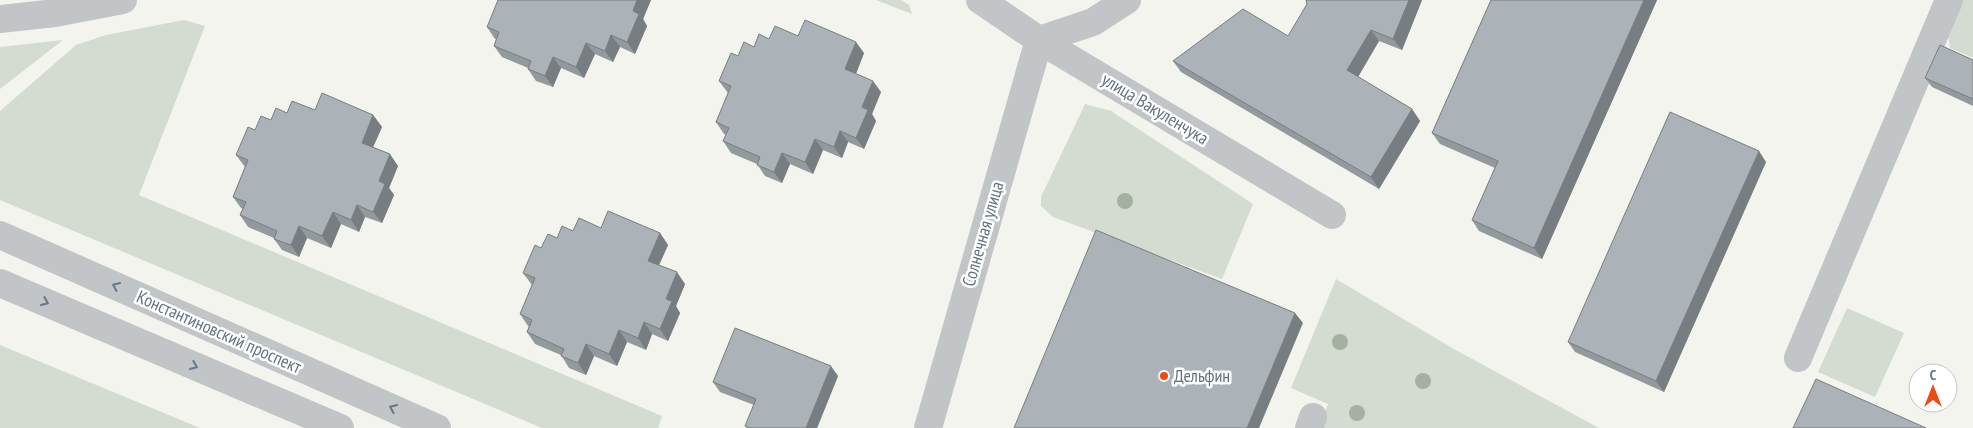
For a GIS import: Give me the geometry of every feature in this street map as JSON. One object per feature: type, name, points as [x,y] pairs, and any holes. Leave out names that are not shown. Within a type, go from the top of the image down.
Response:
[{"type":"street","points":[[0,19],[55,13],[123,0]]},
{"type":"street","name":"улица Вакуленчука","points":[[980,0],[1039,40],[1332,215]]},
{"type":"street","points":[[1039,40],[1093,22],[1127,0]]},
{"type":"street","points":[[1798,358],[1950,0]]},
{"type":"street","name":"Солнечная улица","points":[[928,428],[1039,40]]},
{"type":"street","name":"Константиновский проспект","points":[[0,236],[437,428]]},
{"type":"street","points":[[0,283],[302,421],[340,428]]},
{"type":"street","points":[[302,421],[320,376]]},
{"type":"shaded area","points":[[876,0],[901,0],[909,5],[912,14]]},
{"type":"shaded area","points":[[1956,0],[1973,0],[1973,58],[1950,48],[1946,22]]},
{"type":"shaded area","points":[[184,20],[205,26],[139,195],[662,416],[658,428],[542,428],[0,200],[0,111],[76,45],[106,35]]},
{"type":"shaded area","points":[[63,40],[0,89],[0,47]]},
{"type":"shaded area","points":[[1085,104],[1111,111],[1253,204],[1222,279],[1053,217],[1041,206],[1041,197]]},
{"type":"shaded area","points":[[1336,279],[1454,349],[1599,428],[1319,428],[1328,404],[1291,388]]},
{"type":"shaded area","points":[[1847,308],[1904,333],[1875,397],[1818,372]]},
{"type":"shaded area","points":[[0,345],[200,428],[0,428]]},
{"type":"building","points":[[498,0],[637,0],[633,11],[639,14],[627,42],[611,35],[605,51],[586,43],[576,67],[553,57],[545,76],[528,69],[531,61],[494,46],[499,32],[487,27]]},
{"type":"building","points":[[1306,0],[1409,0],[1393,39],[1371,30],[1347,70],[1412,109],[1371,177],[1173,61],[1243,9],[1288,36],[1307,4]]},
{"type":"building","points":[[1491,0],[1644,0],[1534,248],[1472,220],[1498,161],[1432,133]]},
{"type":"building","points":[[805,20],[856,42],[845,69],[873,81],[862,107],[868,110],[856,138],[840,131],[834,147],[815,139],[805,162],[782,153],[774,172],[757,165],[760,157],[723,141],[729,128],[716,122],[731,86],[719,81],[731,53],[738,56],[744,42],[754,47],[759,34],[769,39],[775,26],[798,36]]},
{"type":"building","points":[[1940,45],[1973,60],[1973,99],[1925,78]]},
{"type":"building","points":[[322,93],[373,115],[362,143],[390,154],[379,181],[385,184],[373,212],[357,205],[351,220],[333,212],[322,236],[299,226],[291,245],[274,239],[277,231],[240,215],[246,202],[233,197],[248,160],[236,155],[248,127],[255,130],[261,116],[271,120],[276,108],[287,113],[292,101],[315,110]]},
{"type":"building","points":[[1670,112],[1759,151],[1656,381],[1568,342]]},
{"type":"building","points":[[608,211],[660,233],[648,261],[677,272],[666,299],[672,301],[660,329],[644,322],[638,338],[619,330],[609,354],[586,344],[578,363],[561,356],[564,349],[527,332],[532,320],[520,314],[535,278],[523,273],[535,245],[541,248],[548,234],[557,238],[562,226],[573,231],[579,218],[601,228]]},
{"type":"building","name":"Дельфин","points":[[1096,230],[1295,313],[1247,428],[1014,428]]},
{"type":"building","points":[[735,328],[831,366],[806,428],[750,428],[745,426],[756,399],[713,382]]},
{"type":"building","points":[[1816,379],[1926,428],[1793,428]]},
{"type":"place","name":"Дельфин","points":[[1164,376]]}]
